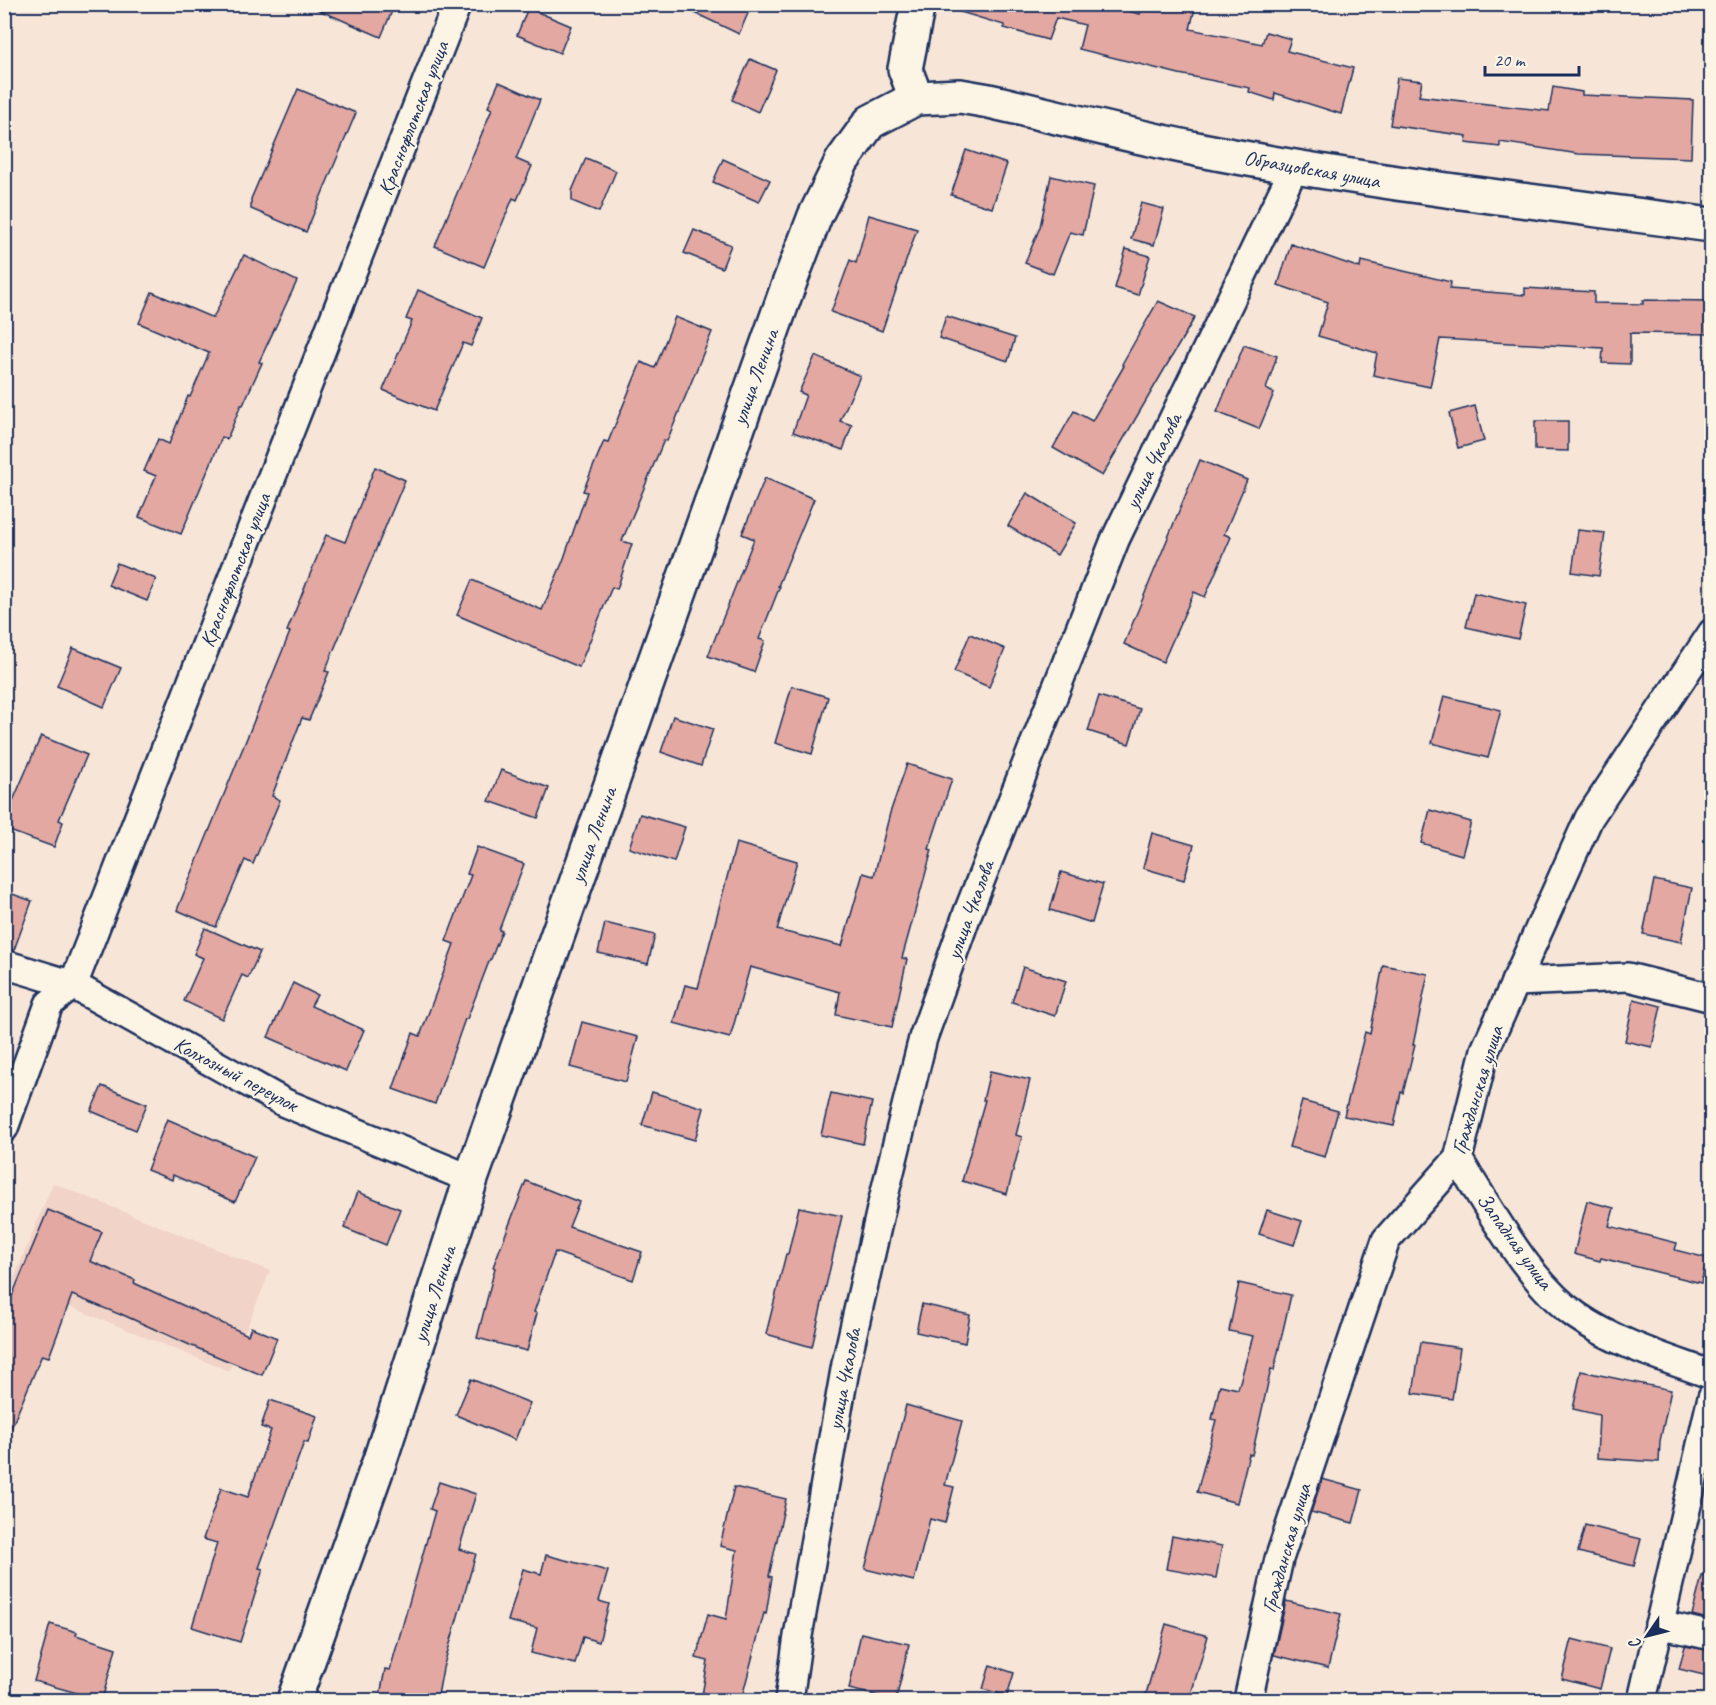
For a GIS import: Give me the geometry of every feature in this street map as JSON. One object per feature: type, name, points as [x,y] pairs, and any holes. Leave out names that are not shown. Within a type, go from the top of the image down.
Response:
[{"type":"main road","points":[[916,98],[905,69],[918,4]]},
{"type":"main road","name":"Образцовская улица","points":[[916,98],[960,96],[1199,149],[1387,182],[1712,225]]},
{"type":"main road","name":"улица Ленина","points":[[294,1701],[380,1460],[471,1179],[815,216],[842,161],[870,123],[916,98]]},
{"type":"street","name":"Краснофлотская улица","points":[[4,1128],[49,1004],[72,985],[457,4]]},
{"type":"street","name":"улица Чкалова","points":[[789,1701],[798,1636],[846,1364],[923,1038],[968,912],[1115,540],[1295,166]]},
{"type":"street","name":"Гражданская улица","points":[[1248,1701],[1279,1559],[1386,1240],[1458,1159],[1485,1050],[1589,818],[1712,633]]},
{"type":"street","name":"Колхозный переулок","points":[[4,964],[72,985],[285,1103],[471,1179]]},
{"type":"street","points":[[1515,982],[1628,977],[1712,998]]},
{"type":"street","name":"Западная улица","points":[[1458,1159],[1518,1252],[1544,1286],[1575,1315],[1609,1336],[1712,1375]]},
{"type":"street","points":[[1642,1701],[1712,1397]]},
{"type":"street","points":[[1659,1624],[1712,1636]]},
{"type":"shaded area","points":[[53,1183],[270,1271],[229,1371],[12,1283]]},
{"type":"building","points":[[305,4],[395,4],[381,37]]},
{"type":"building","points":[[676,4],[752,4],[739,34]]},
{"type":"building","points":[[958,4],[1100,4],[1140,14],[1142,4],[1196,4],[1190,29],[1262,44],[1266,32],[1291,39],[1287,51],[1353,68],[1341,114],[1275,93],[1274,100],[1249,92],[1250,88],[1179,74],[1079,49],[1085,25],[1056,18],[1048,40],[1004,28],[1004,25],[957,11]]},
{"type":"building","points":[[528,8],[571,26],[560,53],[517,35]]},
{"type":"building","points":[[750,59],[776,70],[758,112],[732,100]]},
{"type":"building","points":[[1397,78],[1422,81],[1419,96],[1549,111],[1553,87],[1582,92],[1582,95],[1693,100],[1691,158],[1579,154],[1500,142],[1500,147],[1466,143],[1467,136],[1390,125]]},
{"type":"building","points":[[499,82],[540,100],[516,159],[532,166],[517,200],[513,198],[484,267],[435,246],[492,109],[488,107]]},
{"type":"building","points":[[298,89],[356,113],[306,232],[251,209],[251,199]]},
{"type":"building","points":[[966,150],[1007,164],[992,208],[951,195]]},
{"type":"building","points":[[586,158],[616,171],[599,212],[572,201],[572,191]]},
{"type":"building","points":[[723,159],[770,180],[759,202],[713,182]]},
{"type":"building","points":[[1051,176],[1094,186],[1083,235],[1070,232],[1053,274],[1025,263],[1040,227]]},
{"type":"building","points":[[1141,203],[1164,209],[1154,245],[1131,239]]},
{"type":"building","points":[[869,215],[917,229],[882,331],[831,312],[850,260],[856,263]]},
{"type":"building","points":[[694,230],[731,245],[722,268],[684,253]]},
{"type":"building","points":[[1291,244],[1360,268],[1361,261],[1451,282],[1450,289],[1525,295],[1525,288],[1594,292],[1594,303],[1643,304],[1643,300],[1712,301],[1712,334],[1630,333],[1630,364],[1602,363],[1603,348],[1440,339],[1430,387],[1373,375],[1377,353],[1318,336],[1328,302],[1278,285]]},
{"type":"building","points":[[1126,249],[1150,256],[1138,295],[1115,288]]},
{"type":"building","points":[[244,255],[297,281],[259,362],[262,363],[227,439],[222,437],[181,534],[139,517],[156,476],[144,471],[158,439],[169,444],[188,396],[190,397],[209,353],[139,323],[152,292],[213,318]]},
{"type":"building","points":[[418,290],[482,318],[471,346],[463,343],[434,411],[383,390],[412,321],[406,319]]},
{"type":"building","points":[[1158,301],[1195,317],[1102,476],[1053,448],[1074,411],[1092,421]]},
{"type":"building","points":[[946,316],[1015,338],[1008,361],[939,338]]},
{"type":"building","points":[[675,317],[712,332],[622,541],[632,544],[617,589],[612,587],[579,667],[457,615],[472,580],[542,610],[563,561],[587,492],[583,491],[604,441],[608,442],[641,362],[655,368]]},
{"type":"building","points":[[1244,345],[1277,356],[1266,389],[1274,393],[1259,429],[1217,412]]},
{"type":"building","points":[[815,356],[860,376],[840,421],[852,425],[843,450],[793,432],[806,395],[799,392]]},
{"type":"building","points":[[1475,406],[1484,441],[1458,448],[1449,413]]},
{"type":"building","points":[[1535,421],[1568,421],[1568,451],[1535,450]]},
{"type":"building","points":[[1200,460],[1247,480],[1224,534],[1231,537],[1205,597],[1194,592],[1163,662],[1124,644]]},
{"type":"building","points":[[375,467],[405,480],[325,671],[329,672],[309,720],[302,718],[272,796],[280,800],[253,864],[245,860],[216,927],[177,910],[290,632],[287,631],[326,535],[345,542]]},
{"type":"building","points":[[765,478],[814,499],[759,639],[765,641],[754,672],[708,656],[754,539],[742,534]]},
{"type":"building","points":[[1027,493],[1076,523],[1057,555],[1008,526]]},
{"type":"building","points":[[1578,530],[1605,533],[1599,576],[1572,572]]},
{"type":"building","points":[[117,563],[156,579],[147,601],[108,585]]},
{"type":"building","points":[[1474,593],[1526,605],[1518,639],[1466,627]]},
{"type":"building","points":[[970,634],[1005,649],[989,687],[954,672]]},
{"type":"building","points":[[73,648],[121,668],[104,707],[57,686]]},
{"type":"building","points":[[792,686],[828,697],[812,754],[775,743]]},
{"type":"building","points":[[1099,696],[1140,709],[1129,744],[1088,731]]},
{"type":"building","points":[[1444,696],[1501,710],[1488,758],[1432,743]]},
{"type":"building","points":[[673,716],[713,729],[701,766],[661,752]]},
{"type":"building","points":[[41,736],[87,755],[59,820],[63,822],[54,847],[4,829],[4,823]]},
{"type":"building","points":[[907,764],[952,779],[929,849],[932,850],[902,958],[907,959],[892,1027],[836,1015],[840,992],[750,967],[730,1038],[674,1023],[685,985],[698,988],[736,843],[797,861],[777,930],[842,946],[863,873],[874,876],[890,813]]},
{"type":"building","points":[[501,770],[549,788],[538,818],[489,801]]},
{"type":"building","points":[[1430,810],[1471,822],[1462,855],[1421,843]]},
{"type":"building","points":[[640,814],[685,827],[674,862],[629,848]]},
{"type":"building","points":[[1152,833],[1194,845],[1184,880],[1143,868]]},
{"type":"building","points":[[477,847],[524,864],[499,930],[502,931],[467,1019],[465,1019],[435,1104],[393,1089],[413,1033],[420,1036],[454,944],[446,941],[471,875],[467,874]]},
{"type":"building","points":[[1061,872],[1103,884],[1092,923],[1050,910]]},
{"type":"building","points":[[1654,880],[1692,888],[1681,942],[1643,934]]},
{"type":"building","points":[[4,891],[32,901],[14,950],[4,949]]},
{"type":"building","points":[[605,923],[655,935],[648,964],[598,953]]},
{"type":"building","points":[[205,928],[260,952],[248,978],[242,975],[222,1019],[184,1001],[203,958],[194,954]]},
{"type":"building","points":[[1383,965],[1428,974],[1413,1045],[1415,1045],[1394,1126],[1344,1116],[1365,1032],[1370,1034]]},
{"type":"building","points":[[1023,967],[1066,981],[1055,1016],[1012,1002]]},
{"type":"building","points":[[293,983],[317,995],[311,1006],[364,1030],[346,1071],[268,1037]]},
{"type":"building","points":[[1634,999],[1661,1006],[1652,1047],[1625,1041]]},
{"type":"building","points":[[582,1022],[638,1037],[626,1082],[570,1067]]},
{"type":"building","points":[[990,1071],[1030,1080],[1016,1135],[1022,1137],[1007,1194],[962,1181],[985,1100],[983,1100]]},
{"type":"building","points":[[102,1086],[147,1104],[136,1130],[91,1111]]},
{"type":"building","points":[[652,1092],[704,1108],[695,1140],[642,1125]]},
{"type":"building","points":[[831,1093],[872,1102],[863,1144],[821,1135]]},
{"type":"building","points":[[1302,1101],[1338,1111],[1325,1157],[1289,1147]]},
{"type":"building","points":[[167,1119],[255,1157],[235,1202],[173,1175],[172,1180],[147,1170]]},
{"type":"building","points":[[526,1181],[579,1202],[569,1227],[642,1252],[633,1280],[555,1252],[534,1312],[537,1313],[527,1351],[477,1338],[495,1268],[493,1267]]},
{"type":"building","points":[[358,1192],[400,1209],[386,1245],[344,1228]]},
{"type":"building","points":[[1587,1201],[1614,1208],[1609,1226],[1677,1243],[1675,1250],[1707,1258],[1701,1283],[1601,1258],[1600,1261],[1574,1254]]},
{"type":"building","points":[[799,1207],[842,1216],[812,1347],[766,1334]]},
{"type":"building","points":[[48,1210],[102,1232],[90,1261],[135,1280],[134,1283],[248,1335],[251,1327],[277,1338],[262,1375],[72,1295],[49,1357],[42,1355],[4,1445],[4,1315]]},
{"type":"building","points":[[1267,1210],[1302,1221],[1294,1245],[1259,1234]]},
{"type":"building","points":[[1239,1283],[1291,1295],[1274,1370],[1271,1369],[1252,1455],[1249,1454],[1237,1503],[1197,1492],[1216,1420],[1212,1419],[1220,1385],[1238,1389],[1253,1336],[1229,1331]]},
{"type":"building","points":[[922,1304],[970,1315],[965,1343],[916,1332]]},
{"type":"building","points":[[1421,1342],[1460,1348],[1452,1399],[1413,1393]]},
{"type":"building","points":[[1581,1371],[1671,1390],[1660,1441],[1659,1462],[1597,1458],[1599,1415],[1573,1409]]},
{"type":"building","points":[[471,1379],[530,1403],[515,1440],[456,1415]]},
{"type":"building","points":[[270,1400],[317,1416],[308,1443],[304,1442],[259,1568],[263,1569],[240,1642],[192,1627],[217,1543],[203,1539],[221,1488],[248,1497],[271,1430],[261,1427]]},
{"type":"building","points":[[906,1405],[962,1421],[945,1485],[954,1487],[945,1523],[930,1519],[914,1581],[865,1569]]},
{"type":"building","points":[[1322,1479],[1362,1490],[1353,1523],[1311,1512]]},
{"type":"building","points":[[439,1482],[476,1494],[459,1549],[476,1554],[443,1668],[437,1701],[379,1701],[385,1669],[390,1670],[435,1511],[430,1509]]},
{"type":"building","points":[[734,1487],[786,1499],[769,1576],[772,1577],[766,1614],[764,1613],[741,1701],[701,1701],[708,1661],[696,1658],[708,1614],[726,1619],[737,1550],[720,1546]]},
{"type":"building","points":[[1585,1525],[1641,1539],[1634,1566],[1578,1552]]},
{"type":"building","points":[[1172,1536],[1222,1546],[1216,1578],[1166,1569]]},
{"type":"building","points":[[546,1555],[608,1571],[599,1601],[609,1604],[599,1642],[583,1637],[575,1664],[531,1653],[537,1628],[508,1621],[523,1569],[541,1574]]},
{"type":"building","points":[[1702,1576],[1712,1577],[1712,1620],[1692,1615]]},
{"type":"building","points":[[1286,1601],[1341,1614],[1328,1668],[1274,1655]]},
{"type":"building","points":[[50,1624],[116,1648],[102,1700],[34,1681]]},
{"type":"building","points":[[1166,1624],[1208,1636],[1189,1701],[1144,1701]]},
{"type":"building","points":[[861,1633],[909,1644],[896,1700],[849,1689]]},
{"type":"building","points":[[1572,1639],[1610,1649],[1600,1689],[1562,1679]]},
{"type":"building","points":[[1685,1646],[1712,1651],[1712,1677],[1679,1669]]},
{"type":"building","points":[[990,1665],[1014,1673],[1007,1696],[983,1689]]}]
